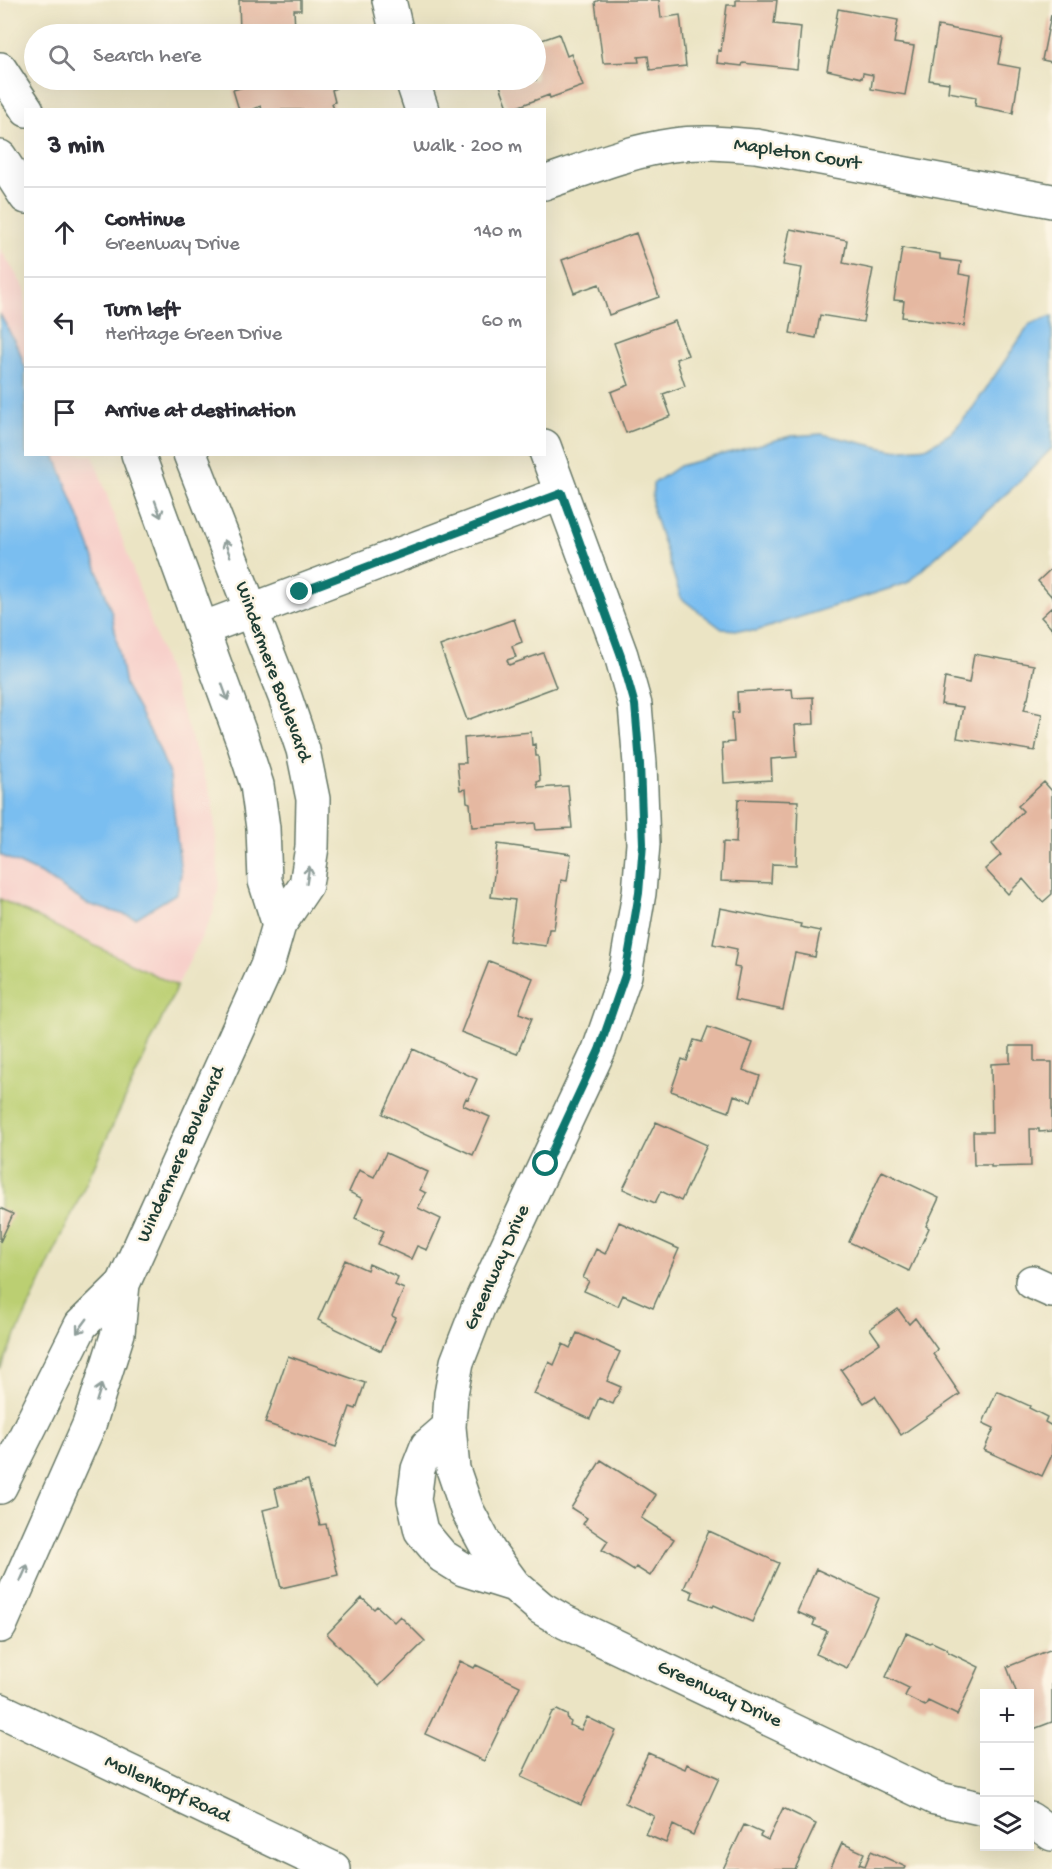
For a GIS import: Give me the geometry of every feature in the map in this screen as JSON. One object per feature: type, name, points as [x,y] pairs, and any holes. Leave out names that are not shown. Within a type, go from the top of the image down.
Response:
[{"type":"street","points":[[389,0],[395,24]]},
{"type":"street","points":[[0,69],[26,108]]},
{"type":"street","points":[[415,90],[421,108]]},
{"type":"street","name":"Mapleton Court","points":[[546,182],[635,153],[672,145],[711,142],[756,146],[1052,201]]},
{"type":"street","points":[[0,157],[24,194]]},
{"type":"street","name":"Greenway Drive","points":[[546,451],[621,656],[635,705],[643,844],[639,893],[625,975],[599,1050],[478,1308],[457,1362],[451,1394],[449,1427],[453,1469],[467,1510],[489,1551],[514,1585],[540,1608],[565,1623],[935,1798],[980,1808]]},
{"type":"street","points":[[139,456],[242,739],[256,785],[263,828],[265,881],[279,925]]},
{"type":"street","name":"Windermere Boulevard","points":[[0,1626],[89,1425],[118,1333],[123,1284],[267,966],[279,925],[306,885],[312,847],[314,799],[303,750],[285,697],[191,456]]},
{"type":"street","points":[[202,628],[562,493]]},
{"type":"street","name":"Windermere Boulevard","points":[[0,1487],[81,1324],[123,1284]]},
{"type":"street","points":[[449,1427],[427,1446],[418,1469],[414,1500],[422,1531],[442,1556],[463,1569],[514,1585]]},
{"type":"street","name":"Mollenkopf Road","points":[[0,1710],[334,1869]]},
{"type":"street","points":[[1034,1810],[1052,1807]]},
{"type":"street","points":[[1034,1822],[1052,1834]]},
{"type":"shaded area","points":[[0,248],[24,287],[24,456],[93,456],[213,801],[219,884],[213,914],[177,986],[0,899]]},
{"type":"green space","points":[[0,899],[177,986],[0,1370]]},
{"type":"water","points":[[0,314],[19,350],[24,365],[24,456],[55,456],[90,547],[112,614],[125,685],[158,746],[170,777],[181,874],[177,893],[136,918],[87,904],[43,875],[0,855]]},
{"type":"water","points":[[1052,316],[1052,448],[1018,483],[907,583],[756,631],[722,629],[681,598],[652,508],[653,484],[679,466],[791,436],[822,434],[892,450],[928,447],[951,433],[970,412],[1030,324]]},
{"type":"building","points":[[239,0],[301,0],[301,10],[294,10],[295,24],[240,24]]},
{"type":"building","points":[[599,0],[659,0],[661,18],[680,15],[686,66],[650,70],[648,56],[638,57],[639,62],[603,63],[595,2]]},
{"type":"building","points":[[736,0],[777,0],[774,24],[801,27],[797,69],[743,63],[742,66],[717,63],[718,50],[721,51],[727,5],[736,5]]},
{"type":"building","points":[[838,9],[898,20],[894,43],[914,46],[905,95],[871,89],[873,75],[863,73],[862,78],[827,70]]},
{"type":"building","points":[[1052,15],[1052,62],[1042,60]]},
{"type":"building","points":[[938,26],[1003,38],[998,64],[1020,68],[1013,113],[975,106],[976,97],[948,92],[949,83],[929,80]]},
{"type":"building","points":[[559,34],[567,56],[571,54],[583,86],[550,98],[549,95],[514,108],[508,108],[502,90],[546,90],[546,39]]},
{"type":"building","points":[[233,90],[332,90],[335,102],[332,103],[333,108],[262,108],[261,106],[238,108]]},
{"type":"building","points":[[790,229],[847,240],[843,263],[873,269],[863,322],[820,315],[816,338],[790,333],[802,268],[783,265]]},
{"type":"building","points":[[636,233],[659,297],[609,315],[599,284],[574,293],[562,260]]},
{"type":"building","points":[[902,248],[940,254],[940,259],[961,262],[959,274],[971,276],[964,326],[902,317],[904,301],[894,300]]},
{"type":"building","points":[[675,321],[688,355],[676,359],[685,386],[663,394],[671,416],[626,433],[611,392],[629,385],[614,343]]},
{"type":"building","points":[[1052,568],[1052,597],[1038,581]]},
{"type":"building","points":[[1052,607],[1052,629],[1041,617]]},
{"type":"building","points":[[514,619],[522,642],[512,646],[516,657],[507,660],[509,665],[543,653],[556,687],[467,720],[440,646]]},
{"type":"building","points":[[974,654],[1034,665],[1024,710],[1042,714],[1035,751],[957,738],[963,707],[941,704],[945,678],[969,683]]},
{"type":"building","points":[[792,689],[793,698],[813,697],[814,724],[795,725],[797,757],[771,759],[772,780],[724,783],[722,743],[734,742],[732,713],[738,712],[737,692]]},
{"type":"building","points":[[531,732],[532,745],[535,744],[536,756],[538,756],[540,781],[537,782],[538,788],[568,786],[572,828],[536,830],[535,823],[472,827],[470,803],[467,802],[466,789],[460,790],[457,763],[466,763],[464,738]]},
{"type":"building","points":[[1044,782],[1052,791],[1052,894],[1043,902],[1023,879],[1008,894],[985,869],[1001,855],[992,844],[1023,811],[1018,806]]},
{"type":"building","points":[[738,799],[798,801],[796,865],[772,864],[771,883],[721,881],[723,842],[736,843]]},
{"type":"building","points":[[498,844],[571,854],[567,881],[561,880],[554,929],[549,929],[546,946],[509,941],[515,900],[491,897]]},
{"type":"building","points":[[720,908],[801,924],[800,927],[820,931],[815,957],[795,953],[783,1010],[734,1000],[740,968],[734,967],[737,949],[713,944]]},
{"type":"building","points":[[489,961],[533,978],[519,1013],[532,1018],[517,1054],[461,1032]]},
{"type":"building","points":[[708,1027],[753,1043],[743,1070],[760,1076],[751,1101],[734,1095],[729,1112],[671,1091],[682,1059],[687,1061],[694,1040],[702,1042]]},
{"type":"building","points":[[1010,1046],[1034,1046],[1034,1062],[1052,1062],[1052,1131],[1039,1132],[1039,1129],[1030,1129],[1031,1166],[974,1165],[973,1132],[992,1132],[991,1064],[1010,1063]]},
{"type":"building","points":[[413,1049],[477,1079],[463,1105],[490,1117],[473,1155],[383,1114]]},
{"type":"building","points":[[656,1122],[707,1145],[681,1201],[661,1191],[655,1203],[623,1189]]},
{"type":"building","points":[[386,1153],[428,1172],[420,1190],[426,1193],[418,1208],[441,1219],[427,1250],[417,1246],[411,1259],[378,1244],[384,1231],[355,1218],[363,1199],[349,1192],[359,1170],[374,1177]]},
{"type":"building","points":[[882,1171],[939,1198],[926,1226],[929,1228],[909,1271],[849,1242]]},
{"type":"building","points":[[0,1208],[13,1214],[0,1242]]},
{"type":"building","points":[[619,1222],[679,1249],[653,1308],[623,1295],[618,1306],[584,1291],[589,1281],[583,1278],[596,1249],[605,1254]]},
{"type":"building","points":[[345,1260],[367,1270],[369,1264],[398,1277],[395,1285],[404,1289],[392,1316],[396,1318],[381,1351],[318,1320]]},
{"type":"building","points":[[898,1309],[909,1324],[915,1318],[938,1350],[933,1354],[960,1394],[901,1435],[875,1396],[864,1403],[841,1370],[880,1343],[870,1329]]},
{"type":"building","points":[[577,1333],[620,1352],[607,1381],[621,1387],[613,1404],[599,1398],[590,1419],[534,1394],[549,1362],[554,1365],[563,1344],[570,1348]]},
{"type":"building","points":[[288,1356],[365,1383],[356,1409],[350,1407],[336,1447],[265,1423]]},
{"type":"building","points":[[997,1391],[1030,1406],[1029,1408],[1047,1417],[1045,1422],[1052,1426],[1052,1455],[1042,1476],[984,1450],[994,1428],[983,1423]]},
{"type":"building","points":[[601,1460],[656,1495],[641,1518],[674,1539],[650,1576],[636,1567],[634,1570],[602,1550],[608,1541],[583,1524],[587,1518],[571,1508]]},
{"type":"building","points":[[308,1480],[320,1525],[326,1524],[338,1575],[281,1588],[263,1510],[279,1506],[275,1488]]},
{"type":"building","points":[[709,1531],[779,1563],[752,1622],[714,1605],[713,1607],[691,1598],[693,1592],[684,1588]]},
{"type":"building","points":[[816,1569],[879,1598],[847,1668],[816,1654],[827,1631],[813,1625],[815,1620],[797,1612]]},
{"type":"building","points":[[362,1598],[374,1609],[377,1606],[394,1622],[400,1616],[425,1641],[379,1686],[327,1634]]},
{"type":"building","points":[[906,1633],[929,1643],[932,1642],[979,1667],[957,1715],[928,1701],[925,1706],[905,1696],[909,1688],[886,1677]]},
{"type":"building","points":[[1052,1649],[1052,1722],[1034,1729],[1034,1689],[1015,1689],[1007,1667]]},
{"type":"building","points":[[460,1661],[474,1668],[476,1665],[520,1686],[484,1761],[425,1734]]},
{"type":"building","points":[[557,1710],[567,1715],[571,1722],[570,1725],[581,1730],[587,1717],[616,1731],[581,1805],[521,1777],[552,1712]]},
{"type":"building","points":[[648,1753],[685,1769],[687,1764],[719,1778],[693,1835],[673,1825],[666,1843],[645,1834],[654,1816],[625,1803]]},
{"type":"building","points":[[783,1808],[816,1824],[795,1869],[723,1869],[744,1825],[762,1833],[760,1836],[768,1840]]},
{"type":"building","points":[[842,1843],[864,1853],[859,1864],[865,1866],[871,1851],[906,1867],[905,1869],[830,1869]]},
{"type":"route","points":[[300,592],[562,493],[621,656],[635,705],[643,844],[639,893],[625,975],[599,1050],[546,1164]]}]
